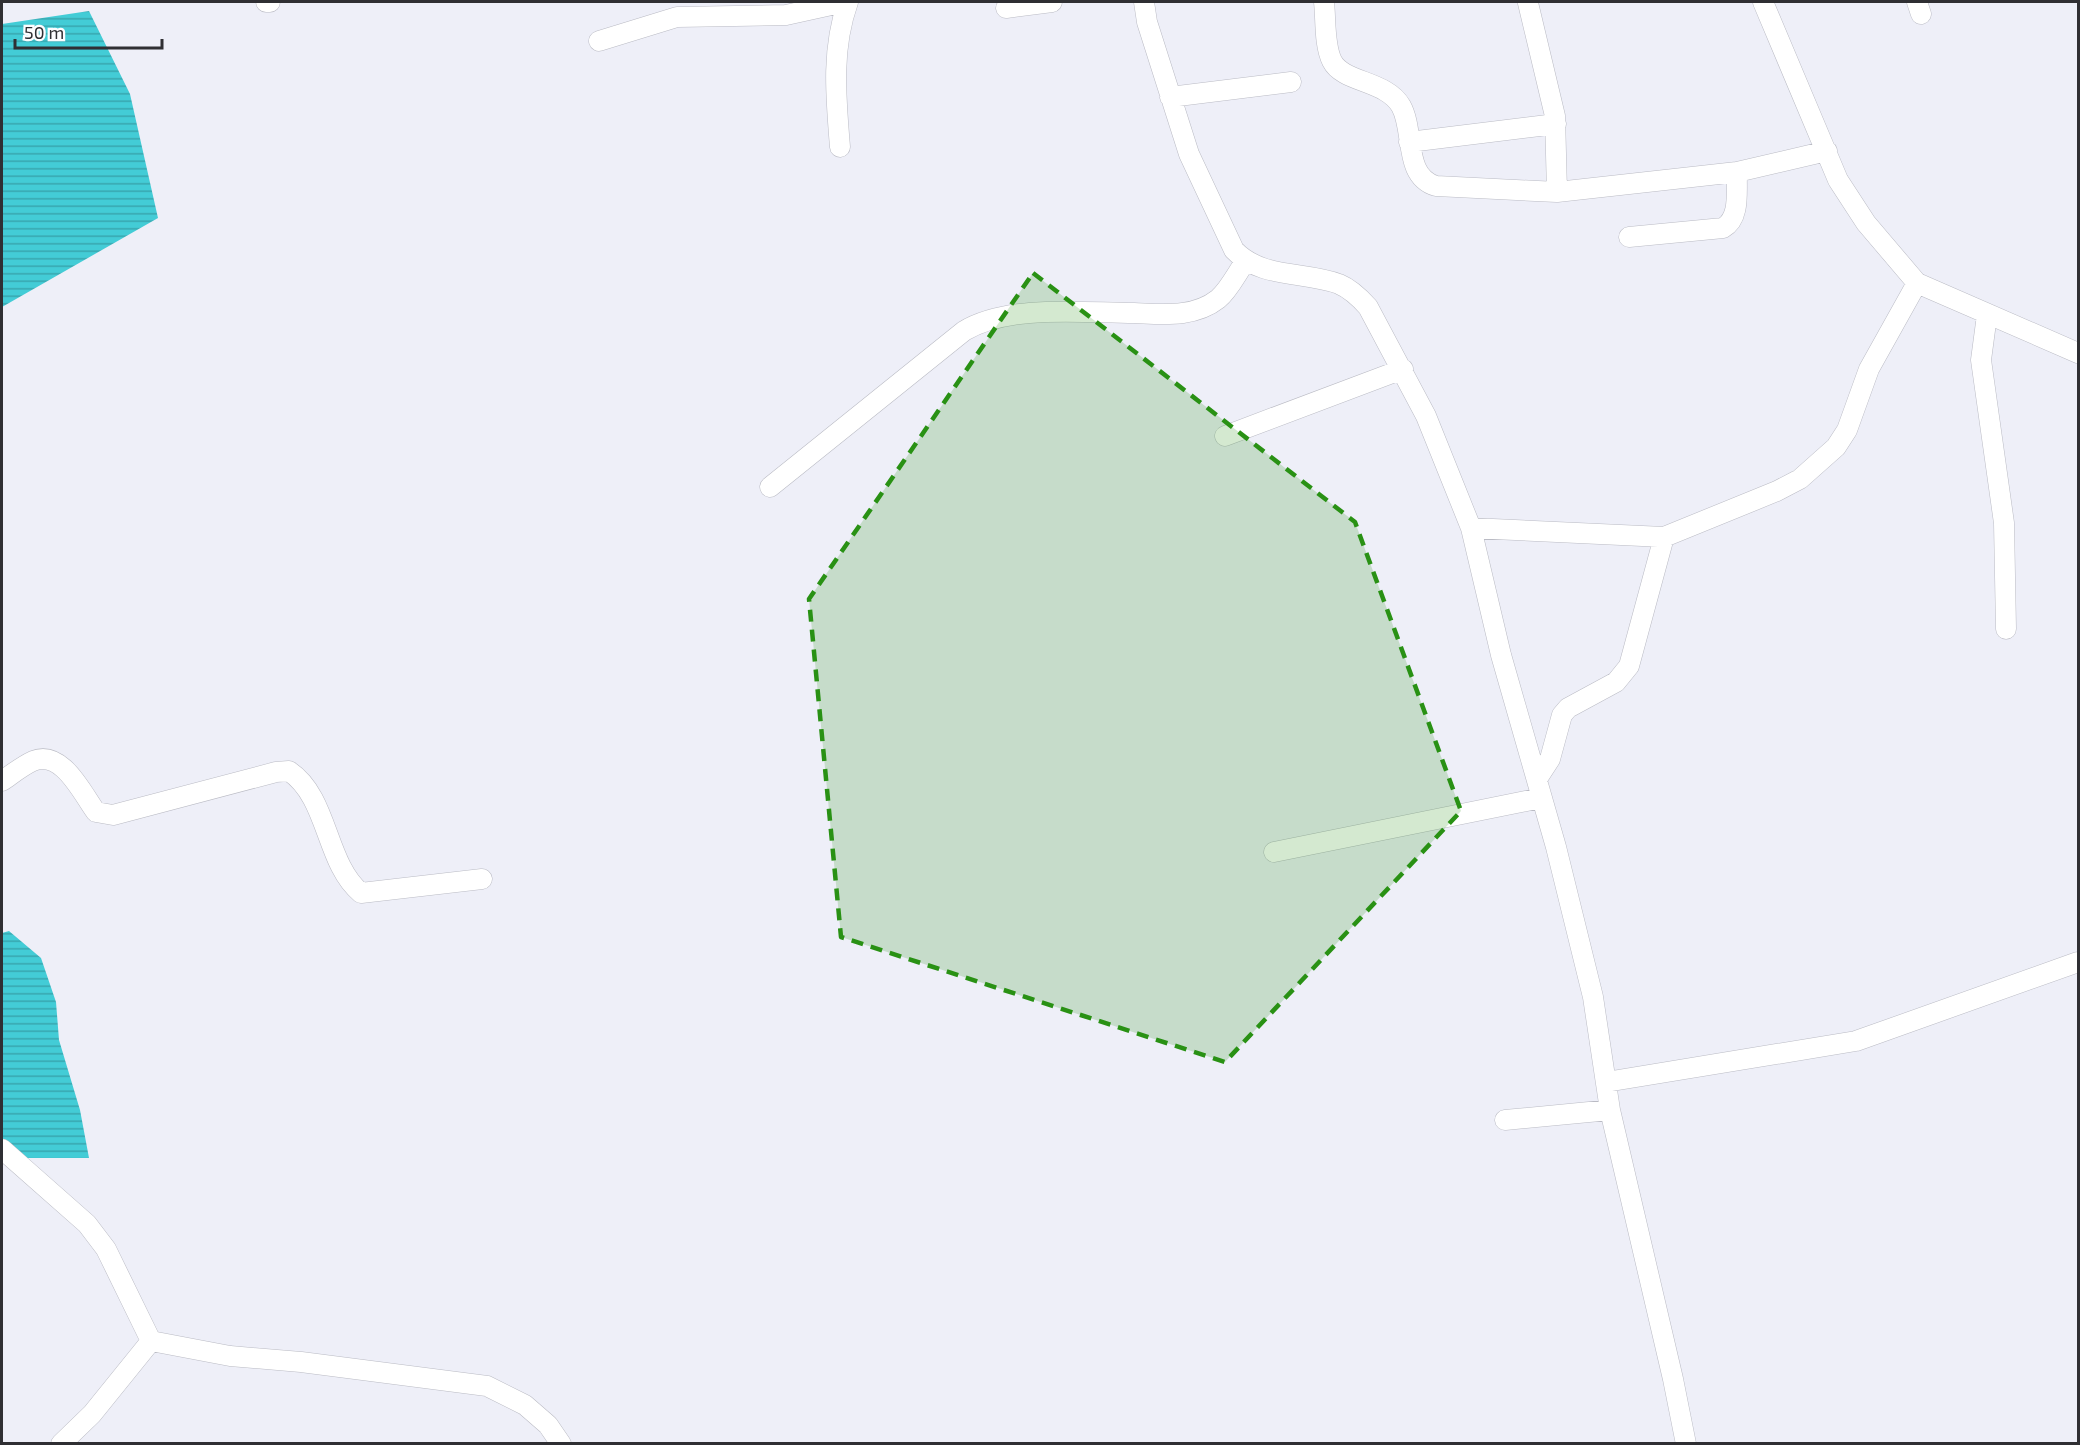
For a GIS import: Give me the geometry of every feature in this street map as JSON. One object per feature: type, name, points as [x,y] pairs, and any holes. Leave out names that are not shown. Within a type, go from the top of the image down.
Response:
[{"type":"street","points":[[1006,8],[1052,2]]},
{"type":"street","points":[[1144,2],[1147,22],[1189,154],[1215,214],[1234,250],[1245,262],[1263,268],[1339,284],[1354,292],[1368,307],[1403,369],[1443,454],[1471,528],[1501,655],[1539,788],[1593,997],[1610,1110],[1686,1443]]},
{"type":"street","points":[[1324,2],[1332,62],[1338,69],[1392,96],[1404,116],[1418,174],[1424,182],[1436,186],[1557,192],[1737,171],[1827,151]]},
{"type":"street","points":[[1763,2],[1849,199],[1892,257],[1917,283],[2079,353]]},
{"type":"street","points":[[599,41],[677,17],[786,15],[836,3],[839,26],[835,84],[840,147]]},
{"type":"street","points":[[1528,3],[1556,124],[1557,192]]},
{"type":"street","points":[[1170,97],[1291,82]]},
{"type":"street","points":[[1409,142],[1556,124]]},
{"type":"street","points":[[1629,237],[1723,228],[1730,224],[1735,213],[1737,171]]},
{"type":"street","points":[[770,487],[964,331],[981,321],[998,317],[1066,312],[1181,314],[1202,308],[1219,298],[1245,262]]},
{"type":"street","points":[[1471,528],[1664,537],[1800,479],[1836,447],[1847,430],[1869,369],[1917,283]]},
{"type":"street","points":[[1987,315],[1981,360],[2002,503],[2006,628]]},
{"type":"street","points":[[1225,436],[1403,369]]},
{"type":"street","points":[[1539,788],[1562,715],[1568,708],[1616,682],[1629,666],[1664,537]]},
{"type":"street","points":[[2,781],[32,761],[51,759],[60,764],[96,812],[113,815],[276,772],[289,771],[305,786],[348,877],[361,893],[482,879]]},
{"type":"street","points":[[1274,852],[1539,788]]},
{"type":"street","points":[[1606,1082],[1856,1041],[2079,962]]},
{"type":"street","points":[[1505,1120],[1610,1110]]},
{"type":"street","points":[[2,1149],[87,1224],[111,1259],[151,1341]]},
{"type":"street","points":[[66,1443],[151,1341]]},
{"type":"street","points":[[151,1341],[230,1356],[301,1362],[488,1386],[525,1405],[548,1425],[561,1443]]},
{"type":"highlighted area","points":[[1033,273],[1355,522],[1461,811],[1225,1062],[841,937],[809,599]]},
{"type":"water","points":[[89,11],[130,94],[158,218],[2,307],[2,24]]},
{"type":"water","points":[[9,931],[41,958],[56,1002],[59,1040],[80,1110],[89,1158],[16,1158],[2,1143],[2,933]]}]
